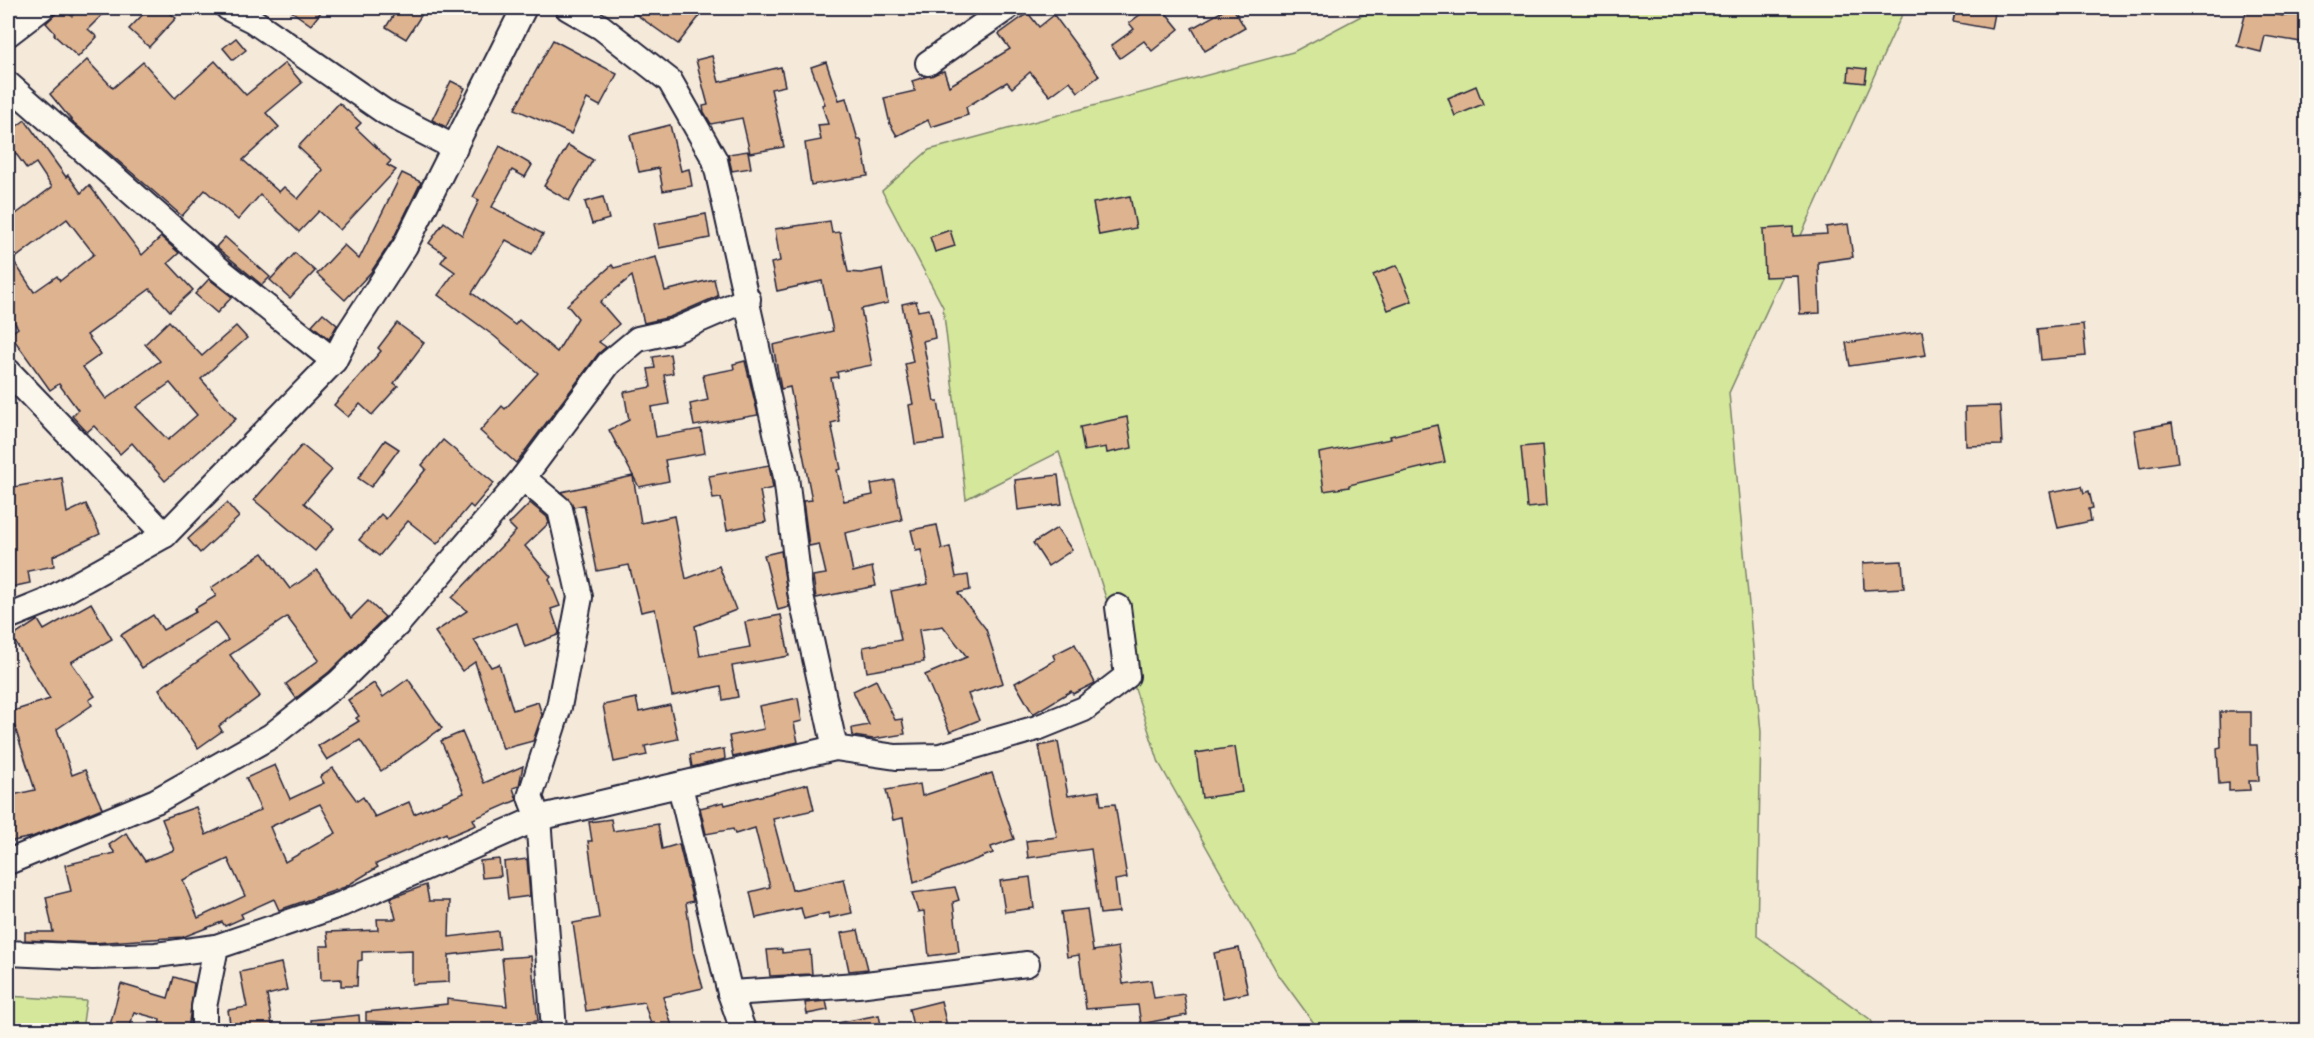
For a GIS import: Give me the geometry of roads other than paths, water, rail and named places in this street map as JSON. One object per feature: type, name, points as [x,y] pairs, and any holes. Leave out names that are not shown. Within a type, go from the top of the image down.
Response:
[{"type":"street","points":[[8,34],[42,8]]},
{"type":"street","points":[[228,8],[255,14],[385,112],[455,148]]},
{"type":"street","points":[[8,617],[45,602],[165,535],[334,361],[348,334],[405,246],[524,8]]},
{"type":"street","points":[[568,8],[601,27],[670,81],[715,160],[748,299],[786,477],[800,591],[835,748]]},
{"type":"street","points":[[928,63],[1007,8]]},
{"type":"street","points":[[8,84],[219,269],[334,361]]},
{"type":"street","points":[[8,862],[156,801],[271,736],[338,683],[397,625],[523,478],[609,363],[638,339],[674,331],[748,299]]},
{"type":"street","points":[[8,371],[165,535]]},
{"type":"street","points":[[523,478],[560,510],[580,597],[559,707],[530,796],[538,818],[553,1030]]},
{"type":"street","points":[[8,954],[93,957],[156,955],[216,947],[342,904],[538,818],[835,748],[896,757],[940,756],[1037,728],[1084,709],[1127,676],[1118,607]]},
{"type":"street","points":[[680,786],[730,993],[743,1030]]},
{"type":"street","points":[[204,1030],[204,1007],[216,947]]},
{"type":"street","points":[[730,993],[858,985],[1027,964]]}]
